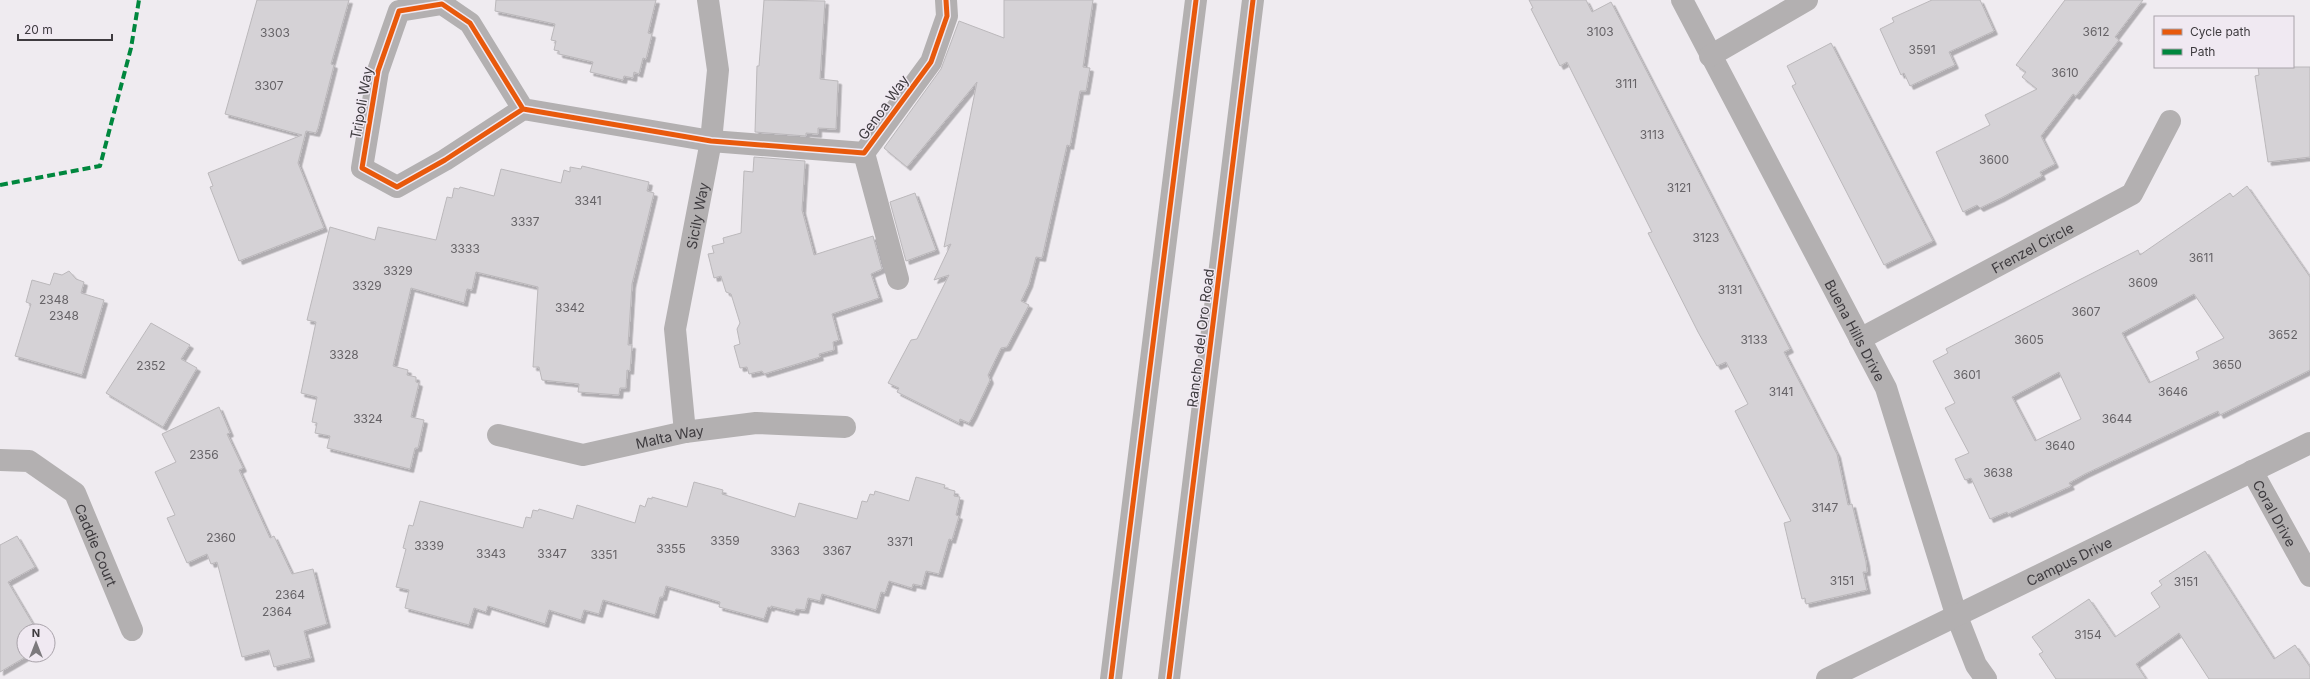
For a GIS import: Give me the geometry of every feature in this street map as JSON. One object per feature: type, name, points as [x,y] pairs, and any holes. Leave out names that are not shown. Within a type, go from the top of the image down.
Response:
[{"type":"main road","points":[[1111,679],[1196,0]]},
{"type":"main road","name":"Rancho del Oro Road","points":[[1169,679],[1253,0]]},
{"type":"street","name":"Sicily Way","points":[[685,432],[675,329],[711,141],[718,70],[708,0]]},
{"type":"street","name":"Genoa Way","points":[[864,153],[931,62],[947,16],[946,0]]},
{"type":"street","name":"Buena Hills Drive","points":[[1682,0],[1710,56],[1886,388],[1956,614],[1976,665],[1986,679]]},
{"type":"street","points":[[1710,56],[1807,0]]},
{"type":"street","name":"Tripoli Way","points":[[442,4],[470,24],[523,108],[445,160],[397,187],[362,168],[378,71],[398,11],[442,4]]},
{"type":"street","points":[[523,108],[711,141]]},
{"type":"street","name":"Frenzel Circle","points":[[1860,339],[2132,194],[2170,121]]},
{"type":"street","name":"Genoa Way","points":[[711,141],[864,153]]},
{"type":"street","name":"Genoa Way","points":[[864,153],[898,279]]},
{"type":"street","name":"Malta Way","points":[[498,435],[583,455],[685,432],[756,424],[845,427]]},
{"type":"street","name":"Campus Drive","points":[[1826,679],[1956,614],[2310,443]]},
{"type":"street","name":"Caddie Court","points":[[0,460],[29,461],[75,493],[132,630]]},
{"type":"street","name":"Coral Drive","points":[[2252,471],[2310,576]]},
{"type":"building","points":[[257,0],[349,0],[331,64],[334,65],[318,128],[316,133],[306,131],[298,163],[324,228],[239,261],[210,187],[213,186],[208,173],[302,135],[225,114]]},
{"type":"building","points":[[496,0],[656,0],[648,33],[652,34],[646,59],[643,58],[639,74],[634,72],[633,78],[624,76],[623,80],[590,72],[593,62],[559,54],[559,51],[554,50],[556,41],[551,40],[555,24],[495,11]]},
{"type":"building","points":[[764,0],[825,1],[820,79],[838,81],[836,129],[818,128],[818,134],[806,133],[806,136],[755,132],[757,66],[759,66]]},
{"type":"building","points":[[1004,0],[1093,0],[1083,67],[1090,68],[1086,91],[1080,91],[1070,146],[1067,145],[1042,258],[1036,257],[1029,284],[1021,301],[1029,305],[1007,347],[1001,348],[988,375],[990,380],[969,423],[960,419],[959,423],[897,392],[899,388],[888,383],[911,340],[917,339],[949,275],[934,280],[951,244],[944,247],[977,82],[907,167],[884,148],[941,69],[959,21],[1004,38]]},
{"type":"building","points":[[1529,0],[1586,0],[1592,12],[1611,2],[1790,349],[1784,352],[1837,454],[1848,505],[1852,504],[1866,562],[1867,572],[1863,572],[1867,590],[1806,604],[1805,598],[1802,599],[1784,523],[1791,521],[1735,411],[1748,404],[1726,362],[1717,366],[1698,332],[1648,233],[1652,232],[1567,62],[1560,66],[1531,9],[1533,8]]},
{"type":"building","points":[[1932,0],[1980,0],[1994,31],[1949,52],[1955,65],[1910,86],[1904,73],[1901,75],[1880,29],[1894,22],[1892,18]]},
{"type":"building","points":[[2065,0],[2143,0],[2115,37],[2119,40],[2076,96],[2073,94],[2041,136],[2055,164],[2040,172],[2042,176],[2001,198],[1980,208],[1977,205],[1963,212],[1936,152],[1990,125],[1985,115],[2037,89],[2022,77],[2026,72],[2016,65]]},
{"type":"building","points":[[1831,43],[1933,241],[1884,265],[1792,86],[1796,84],[1787,66]]},
{"type":"building","points":[[2310,67],[2310,157],[2268,162],[2255,76],[2259,75],[2258,68]]},
{"type":"building","points":[[754,157],[805,161],[802,210],[814,255],[873,236],[882,269],[871,274],[879,298],[832,314],[839,340],[833,342],[834,350],[819,354],[820,357],[764,374],[762,371],[749,374],[747,367],[740,368],[734,346],[740,344],[737,329],[740,323],[731,294],[726,292],[721,276],[714,278],[708,254],[714,253],[712,246],[724,243],[723,238],[741,233],[744,171],[753,172]]},
{"type":"building","points":[[582,166],[649,182],[647,191],[654,193],[632,284],[628,345],[632,345],[630,371],[627,370],[626,388],[620,388],[619,395],[578,392],[579,384],[542,380],[539,367],[533,367],[538,287],[476,272],[472,290],[467,289],[464,303],[411,288],[393,366],[408,370],[407,375],[416,377],[416,382],[419,383],[411,417],[424,420],[418,448],[415,448],[410,469],[327,448],[330,436],[315,433],[317,423],[312,422],[317,397],[301,393],[316,322],[307,320],[330,227],[375,240],[378,227],[436,240],[447,197],[452,198],[454,188],[459,189],[460,187],[494,196],[501,169],[561,183],[564,170],[570,172],[570,167],[581,169]]},
{"type":"building","points":[[2247,186],[2310,277],[2310,370],[2220,415],[2218,411],[2085,474],[2069,483],[2071,486],[2008,514],[2007,512],[1990,519],[1971,478],[1965,480],[1955,459],[1969,453],[1945,408],[1955,403],[1933,361],[1948,353],[1946,349],[2081,279],[2138,250],[2140,255],[2230,193],[2233,197]],"holes":[[[2194,294],[2224,338],[2196,352],[2199,359],[2149,383],[2122,333]],[[2059,372],[2081,419],[2035,441],[2012,397]]]},
{"type":"building","points":[[915,193],[936,250],[906,261],[890,202]]},
{"type":"building","points":[[69,271],[76,279],[84,282],[81,293],[104,300],[82,375],[15,356],[31,304],[26,302],[32,280],[50,285],[54,273],[62,275]]},
{"type":"building","points":[[151,323],[190,345],[181,359],[197,368],[163,427],[106,393]]},
{"type":"building","points":[[219,407],[230,433],[227,434],[243,468],[239,470],[270,538],[274,536],[292,574],[313,569],[327,624],[304,631],[311,658],[274,667],[269,650],[242,657],[217,562],[211,564],[207,554],[187,563],[167,518],[175,515],[155,472],[176,462],[162,434]]},
{"type":"building","points":[[916,477],[945,485],[944,488],[955,491],[954,496],[960,497],[956,515],[959,516],[952,540],[949,539],[939,574],[926,571],[922,586],[913,584],[912,588],[889,581],[885,593],[881,592],[876,610],[822,594],[820,601],[808,598],[805,610],[796,609],[795,612],[771,606],[771,608],[768,607],[764,619],[719,607],[720,602],[666,586],[663,597],[660,597],[655,615],[603,600],[599,614],[584,610],[581,620],[549,610],[545,624],[488,606],[486,612],[474,608],[469,625],[405,608],[409,590],[396,587],[406,549],[403,548],[409,525],[413,526],[420,501],[523,528],[526,517],[531,518],[533,510],[538,511],[539,509],[573,519],[577,505],[635,523],[640,505],[645,507],[648,498],[652,499],[652,497],[687,507],[694,482],[723,490],[722,494],[795,517],[799,503],[857,519],[862,501],[867,502],[870,494],[874,495],[875,491],[909,501]]},
{"type":"building","points":[[17,536],[35,567],[8,582],[32,623],[16,623],[16,663],[0,672],[0,545]]},
{"type":"building","points":[[2205,551],[2274,659],[2295,645],[2310,667],[2310,679],[2209,679],[2179,633],[2136,664],[2146,679],[2056,679],[2039,654],[2043,652],[2032,637],[2089,599],[2115,637],[2160,607],[2151,593],[2162,585],[2159,581]]},
{"type":"marked path","points":[[0,185],[100,166],[131,48],[139,0]]},
{"type":"cycle path","points":[[523,109],[445,160],[397,187],[362,168],[378,71],[399,11],[442,4],[470,23],[523,109],[711,141],[864,153],[931,62],[947,16],[946,0]]},
{"type":"cycle path","points":[[1111,679],[1196,0]]},
{"type":"cycle path","points":[[1169,679],[1253,0]]}]
